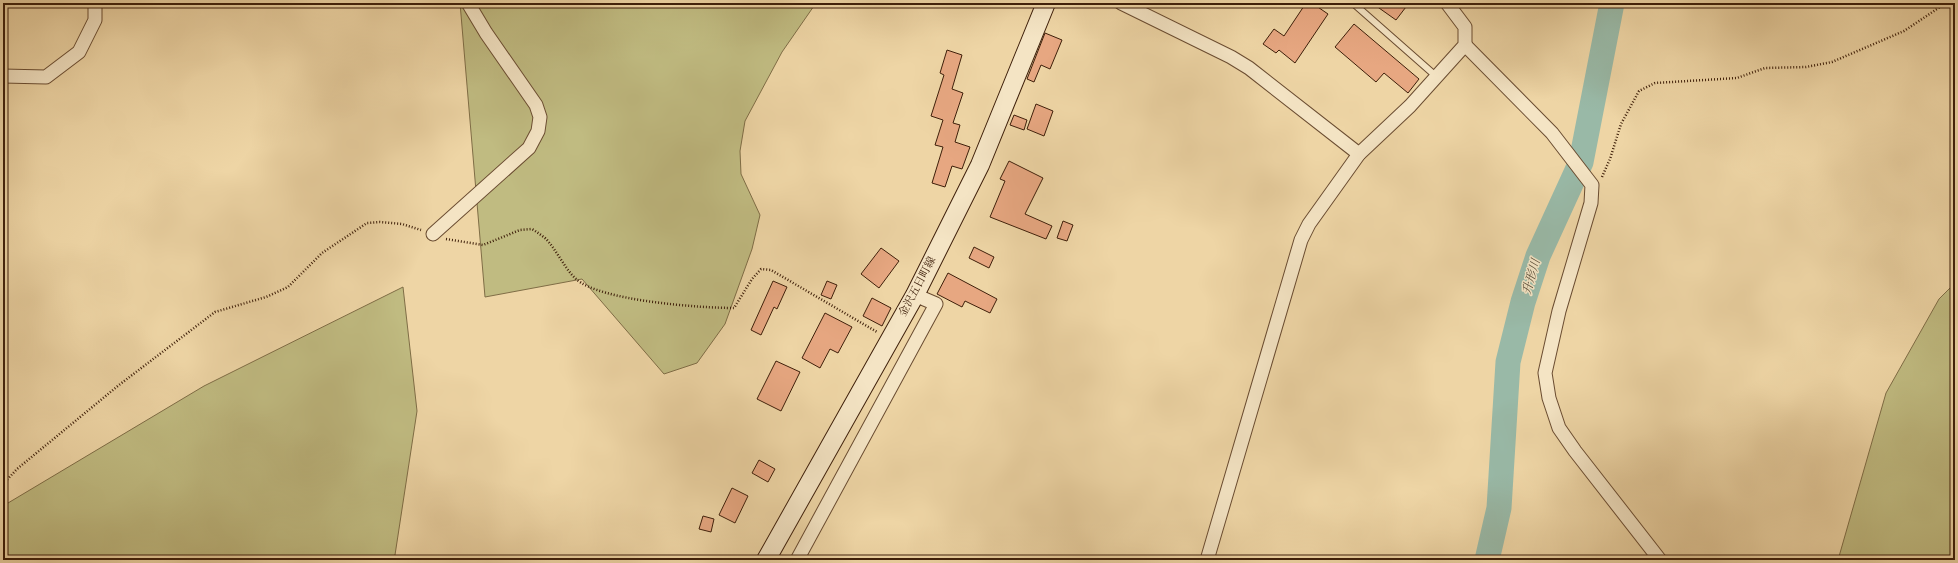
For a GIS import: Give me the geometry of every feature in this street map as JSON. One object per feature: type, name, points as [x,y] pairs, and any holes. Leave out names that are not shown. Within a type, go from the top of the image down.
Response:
[{"type":"main road","name":"金沢五日町線","points":[[766,560],[915,295],[980,165],[1046,3]]},
{"type":"street","points":[[3,76],[46,77],[79,52],[95,20],[95,3]]},
{"type":"street","points":[[433,234],[529,148],[538,131],[540,117],[536,105],[486,33],[468,3]]},
{"type":"street","points":[[1121,3],[1231,57],[1249,68],[1359,154]]},
{"type":"street","points":[[1207,560],[1301,240],[1309,224],[1359,154],[1437,77],[1465,45],[1465,27],[1447,3]]},
{"type":"street","points":[[1465,45],[1552,133],[1596,183],[1559,311],[1545,373],[1549,398],[1559,428],[1575,451],[1660,560]]},
{"type":"street","points":[[797,560],[936,304],[915,295]]},
{"type":"lane","points":[[1353,3],[1437,77]]},
{"type":"path","points":[[1596,183],[1610,159],[1620,124],[1639,92],[1655,83],[1737,78],[1765,68],[1806,67],[1832,62],[1904,31],[1946,3]]},
{"type":"path","points":[[3,484],[17,469],[119,385],[215,312],[266,297],[288,287],[322,252],[367,223],[380,222],[402,224],[466,243],[483,245],[520,230],[532,229],[546,238],[576,280],[588,287],[611,295],[680,305],[734,308],[752,279],[761,270],[771,270],[889,340]]},
{"type":"shaded area","points":[[460,3],[816,3],[782,52],[745,121],[740,151],[741,174],[760,215],[752,249],[725,324],[697,363],[664,374],[582,279],[485,297]]},
{"type":"shaded area","points":[[1955,283],[1955,560],[1838,560],[1886,393],[1939,299]]},
{"type":"shaded area","points":[[403,287],[417,411],[395,555],[385,560],[3,560],[3,506],[204,386]]},
{"type":"building","points":[[1306,3],[1312,3],[1328,14],[1295,63],[1279,50],[1276,53],[1263,44],[1274,29],[1284,36]]},
{"type":"building","points":[[1372,3],[1409,3],[1396,20]]},
{"type":"building","points":[[1354,24],[1419,79],[1408,93],[1384,73],[1376,82],[1335,47]]},
{"type":"building","points":[[1045,33],[1062,40],[1050,69],[1041,65],[1034,82],[1027,79]]},
{"type":"building","points":[[947,50],[962,55],[952,89],[963,93],[953,123],[960,125],[955,142],[970,147],[962,169],[952,166],[945,187],[932,183],[943,147],[935,145],[943,120],[931,116],[944,75],[940,73]]},
{"type":"building","points":[[1036,104],[1053,111],[1044,136],[1027,129]]},
{"type":"building","points":[[1014,115],[1027,120],[1024,130],[1010,125]]},
{"type":"building","points":[[1009,161],[1043,178],[1025,214],[1052,226],[1046,239],[990,217],[1005,181],[1000,179]]},
{"type":"building","points":[[1063,221],[1073,225],[1067,241],[1057,238]]},
{"type":"building","points":[[974,247],[994,257],[989,268],[969,258]]},
{"type":"building","points":[[881,248],[899,261],[879,288],[861,274]]},
{"type":"building","points":[[948,273],[997,299],[990,313],[965,301],[962,307],[937,294]]},
{"type":"building","points":[[773,281],[787,287],[777,309],[774,307],[761,335],[751,330]]},
{"type":"building","points":[[827,281],[837,285],[831,299],[821,295]]},
{"type":"building","points":[[872,298],[891,308],[882,326],[863,316]]},
{"type":"building","points":[[825,313],[852,327],[838,353],[830,349],[820,368],[802,358]]},
{"type":"building","points":[[776,361],[800,372],[781,411],[757,399]]},
{"type":"building","points":[[759,460],[775,469],[768,482],[752,473]]},
{"type":"building","points":[[732,488],[748,496],[735,523],[719,515]]},
{"type":"building","points":[[703,516],[714,519],[711,532],[699,529]]},
{"type":"waterway","name":"升形川","points":[[1487,560],[1499,508],[1508,362],[1523,302],[1538,256],[1581,162],[1612,3]]}]
